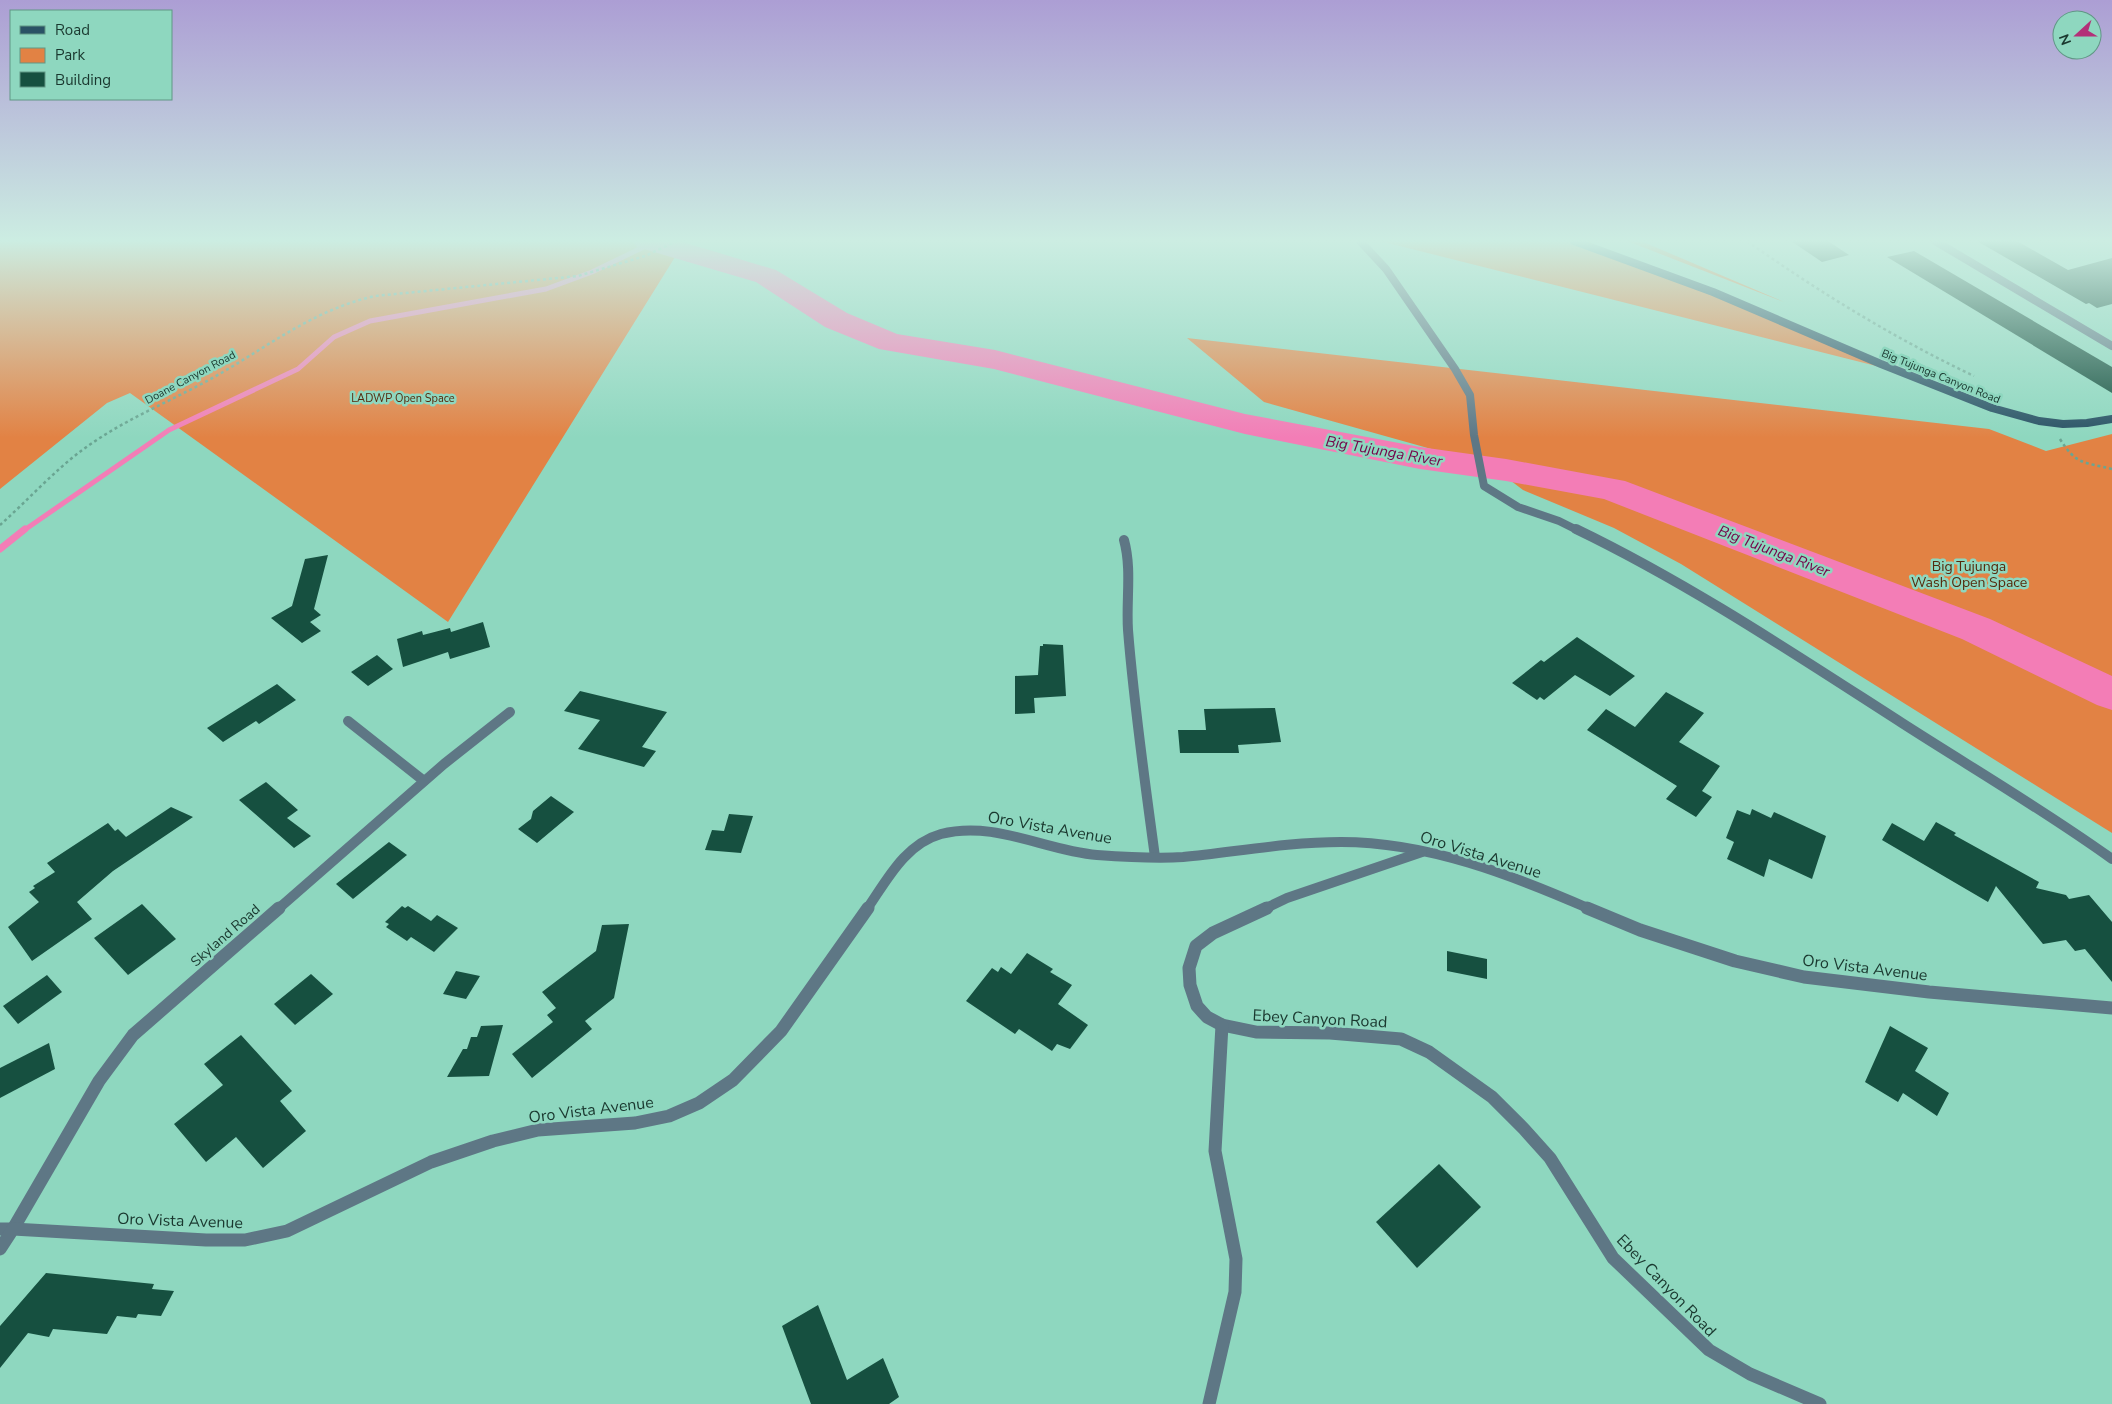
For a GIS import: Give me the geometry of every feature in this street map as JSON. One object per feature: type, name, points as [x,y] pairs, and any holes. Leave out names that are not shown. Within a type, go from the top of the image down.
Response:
[{"type":"street","points":[[1411,307],[1470,394],[1474,435],[1484,486],[1518,507],[1559,521],[1613,547],[1680,585],[1793,653],[2061,822],[2112,859]]},
{"type":"street","name":"Big Tujunga Canyon Road","points":[[1743,307],[1988,408],[2027,419],[2048,422],[2083,424],[2112,419]]},
{"type":"street","points":[[2045,307],[2112,346]]},
{"type":"street","points":[[1124,540],[1129,557],[1127,579],[1128,628],[1137,720],[1155,857]]},
{"type":"street","name":"Skyland Road","points":[[7,1229],[99,1082],[133,1035],[424,781],[510,712]]},
{"type":"street","points":[[348,721],[424,781]]},
{"type":"street","name":"Oro Vista Avenue","points":[[7,1229],[206,1240],[245,1240],[287,1231],[430,1162],[493,1141],[538,1130],[634,1123],[668,1116],[699,1103],[734,1080],[780,1031],[903,857],[920,843],[941,834],[968,830],[1008,834],[1049,847],[1096,855],[1180,857],[1341,842],[1423,851],[1518,878],[1658,936],[1736,961],[1804,977],[1929,992],[2112,1008]]},
{"type":"street","name":"Ebey Canyon Road","points":[[1423,851],[1286,898],[1213,933],[1196,946],[1189,968],[1190,985],[1197,1006],[1207,1018],[1222,1025],[1256,1032],[1330,1033],[1401,1039],[1429,1052],[1492,1097],[1524,1129],[1550,1158],[1613,1258],[1709,1350],[1750,1374],[1820,1404]]},
{"type":"street","points":[[1209,1404],[1235,1292],[1236,1259],[1215,1151],[1222,1025]]},
{"type":"street","points":[[0,1249],[7,1229]]},
{"type":"path","name":"Doane Canyon Road","points":[[0,526],[81,451],[151,408],[221,372],[315,316],[337,307]]},
{"type":"path","points":[[1847,307],[1938,360],[1974,376]]},
{"type":"path","points":[[2048,422],[2069,454],[2076,460],[2112,469]]},
{"type":"green space","name":"LADWP Open Space","points":[[0,307],[644,307],[448,622],[130,393],[107,403],[0,489]]},
{"type":"green space","points":[[1640,307],[1740,307],[1904,373]]},
{"type":"green space","name":"Big Tujunga Wash Open Space","points":[[1187,338],[1989,429],[2046,451],[2112,434],[2112,833],[1681,564],[1614,528],[1523,490],[1498,471],[1492,459],[1467,459],[1264,402]]},
{"type":"building","points":[[1969,307],[2009,307],[2112,367],[2112,393]]},
{"type":"building","points":[[328,555],[314,609],[321,615],[310,622],[321,631],[302,643],[271,618],[292,606],[305,559]]},
{"type":"building","points":[[483,622],[490,647],[450,659],[448,652],[403,667],[397,639],[422,631],[423,635],[450,628],[451,632]]},
{"type":"building","points":[[1577,637],[1635,676],[1610,696],[1575,675],[1544,700],[1540,697],[1537,700],[1512,683],[1541,660],[1544,662]]},
{"type":"building","points":[[1043,644],[1063,645],[1066,696],[1034,698],[1035,713],[1015,714],[1015,676],[1038,675],[1040,646],[1043,646]]},
{"type":"building","points":[[377,655],[393,669],[368,686],[351,672]]},
{"type":"building","points":[[277,684],[296,700],[259,724],[256,721],[223,742],[207,728]]},
{"type":"building","points":[[580,691],[667,712],[642,747],[656,751],[644,767],[578,749],[600,720],[564,711]]},
{"type":"building","points":[[1666,692],[1704,713],[1679,742],[1720,766],[1702,791],[1712,797],[1696,817],[1666,799],[1677,786],[1587,730],[1606,709],[1635,727]]},
{"type":"building","points":[[1275,708],[1281,742],[1238,745],[1239,753],[1180,753],[1178,730],[1206,730],[1204,709]]},
{"type":"building","points":[[266,782],[298,810],[287,818],[311,836],[294,848],[239,800]]},
{"type":"building","points":[[551,796],[574,812],[537,843],[518,829],[531,819],[533,811]]},
{"type":"building","points":[[171,807],[193,817],[113,871],[77,902],[92,919],[32,961],[8,927],[39,902],[29,892],[35,888],[33,886],[55,872],[47,863],[108,823],[115,831],[118,829],[126,837]]},
{"type":"building","points":[[1752,809],[1771,818],[1774,812],[1826,836],[1812,879],[1769,859],[1764,877],[1727,859],[1734,842],[1726,838],[1737,810],[1750,815]]},
{"type":"building","points":[[729,814],[753,816],[741,853],[705,850],[712,830],[724,831]]},
{"type":"building","points":[[1936,822],[1956,833],[1954,835],[2039,882],[2036,888],[2066,895],[2069,899],[2089,895],[2112,922],[2112,982],[2085,949],[2075,951],[2066,940],[2043,944],[1996,886],[1988,902],[1882,840],[1892,823],[1924,841]]},
{"type":"building","points":[[389,842],[407,855],[353,899],[336,884]]},
{"type":"building","points":[[142,904],[176,939],[128,975],[94,938]]},
{"type":"building","points":[[402,906],[405,908],[408,906],[431,921],[437,915],[458,928],[434,952],[411,937],[407,941],[386,927],[389,924],[385,922]]},
{"type":"building","points":[[629,924],[614,998],[585,1021],[592,1029],[532,1078],[512,1054],[553,1022],[547,1015],[556,1008],[542,992],[596,951],[602,925]]},
{"type":"building","points":[[1447,951],[1487,959],[1487,979],[1447,971]]},
{"type":"building","points":[[1027,953],[1053,969],[1050,972],[1072,985],[1058,1004],[1088,1025],[1070,1049],[1057,1044],[1052,1051],[1019,1029],[1015,1034],[966,1001],[992,968],[998,972],[1001,967],[1011,974]]},
{"type":"building","points":[[456,971],[480,976],[466,999],[443,994]]},
{"type":"building","points":[[311,974],[333,994],[295,1025],[274,1004]]},
{"type":"building","points":[[47,975],[62,992],[18,1024],[3,1006]]},
{"type":"building","points":[[503,1025],[489,1076],[447,1077],[463,1049],[467,1049],[471,1037],[477,1037],[481,1026]]},
{"type":"building","points":[[1890,1026],[1928,1048],[1915,1071],[1949,1093],[1937,1116],[1903,1093],[1898,1102],[1865,1082]]},
{"type":"building","points":[[241,1035],[292,1091],[280,1101],[306,1131],[263,1168],[236,1137],[206,1162],[174,1124],[223,1085],[204,1064]]},
{"type":"building","points":[[49,1043],[55,1069],[0,1098],[0,1068]]},
{"type":"building","points":[[1439,1164],[1481,1207],[1417,1268],[1376,1222]]},
{"type":"building","points":[[46,1273],[154,1284],[152,1289],[174,1291],[161,1316],[138,1314],[136,1318],[117,1316],[107,1334],[53,1329],[49,1337],[28,1333],[0,1368],[0,1326]]},
{"type":"building","points":[[818,1305],[847,1380],[883,1358],[899,1397],[889,1404],[811,1404],[782,1326]]},
{"type":"waterway","points":[[23,531],[169,430],[298,369],[334,337],[370,321],[450,307]]},
{"type":"waterway","name":"Big Tujunga River","points":[[815,307],[836,320],[890,342],[995,360],[1245,424],[1420,458],[1506,470],[1612,489],[1976,629],[2112,694]]},
{"type":"waterway","points":[[0,549],[25,529]]}]
